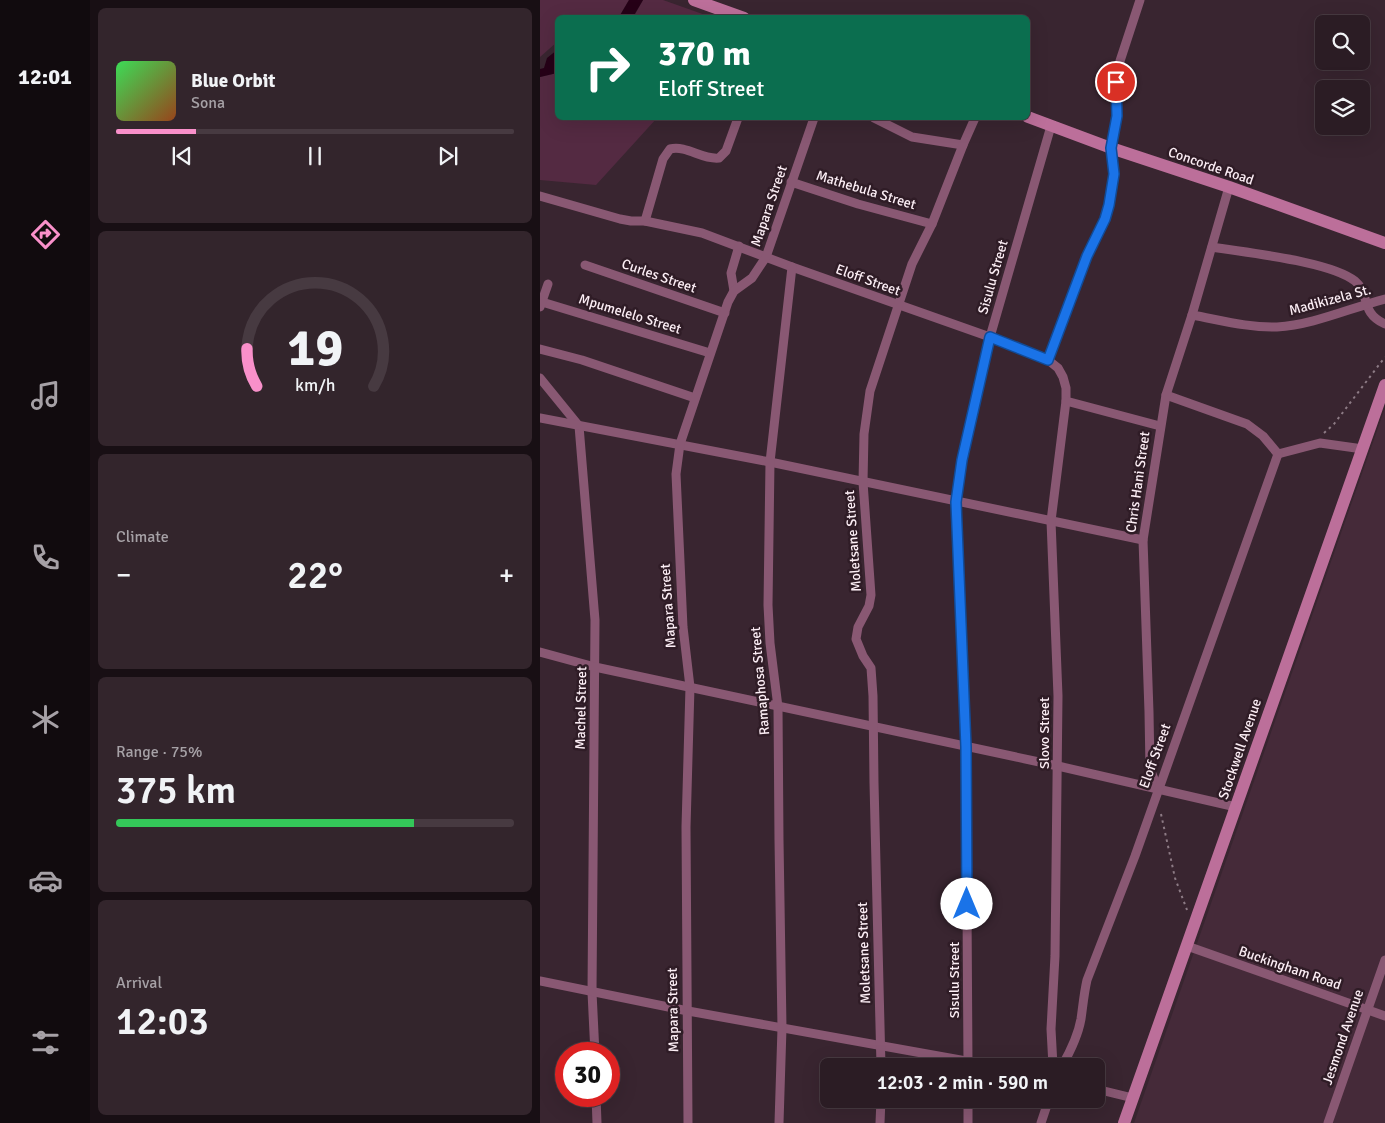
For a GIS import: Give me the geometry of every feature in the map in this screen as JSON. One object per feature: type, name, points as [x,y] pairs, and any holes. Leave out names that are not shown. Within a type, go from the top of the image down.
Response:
[{"type":"street","points":[[694,0],[736,15]]},
{"type":"street","points":[[1048,360],[1087,256],[1105,219],[1114,174],[1111,148],[1117,116],[1116,82],[1120,61],[1140,0]]},
{"type":"street","name":"Concorde Road","points":[[1030,118],[1111,148],[1229,187],[1385,243]]},
{"type":"street","points":[[645,221],[663,159],[667,152],[670,149],[679,148],[708,157],[719,158],[726,151],[737,120]]},
{"type":"street","name":"Mapara Street","points":[[688,1123],[686,836],[690,687],[686,663],[680,583],[676,474],[680,444],[725,313],[734,291],[752,278],[766,257],[813,120]]},
{"type":"street","points":[[878,120],[912,138],[963,145]]},
{"type":"street","name":"Moletsane Street","points":[[880,1058],[873,728],[874,696],[871,668],[863,656],[856,639],[858,627],[869,606],[871,595],[862,482],[864,434],[870,391],[912,264],[932,224],[974,120]]},
{"type":"street","name":"Sisulu Street","points":[[968,1058],[966,747],[956,502],[962,460],[990,337],[1051,126]]},
{"type":"street","name":"Mathebula Street","points":[[792,182],[858,204],[932,224]]},
{"type":"street","name":"Chris Hani Street","points":[[1158,789],[1150,768],[1143,540],[1166,395],[1192,315],[1229,187]]},
{"type":"street","name":"Eloff Street","points":[[540,196],[620,219],[645,221],[694,230],[990,337],[1048,360],[1058,368],[1066,388],[1066,401]]},
{"type":"street","points":[[734,291],[731,273],[739,246]]},
{"type":"street","points":[[1212,247],[1306,263],[1348,277],[1359,285],[1368,311],[1385,324]]},
{"type":"street","name":"Curles Street","points":[[585,266],[725,313]]},
{"type":"street","name":"Ramaphosa Street","points":[[779,1123],[782,1028],[778,706],[770,643],[768,605],[770,462],[792,267]]},
{"type":"street","points":[[541,305],[548,284]]},
{"type":"street","name":"Madikizela St.","points":[[1192,315],[1261,326],[1280,326],[1306,322],[1385,299]]},
{"type":"street","name":"Mpumelelo Street","points":[[541,305],[710,353]]},
{"type":"street","points":[[540,349],[582,360],[695,398]]},
{"type":"street","points":[[540,378],[579,426]]},
{"type":"street","name":"Stockwell Avenue","points":[[1124,1123],[1385,385]]},
{"type":"street","points":[[1166,395],[1247,424],[1263,436],[1278,454],[1314,444],[1363,448]]},
{"type":"street","points":[[1066,401],[1160,426]]},
{"type":"street","name":"Slovo Street","points":[[1053,1058],[1051,1029],[1055,956],[1058,696],[1051,521],[1066,401]]},
{"type":"street","points":[[540,418],[770,462],[1143,540]]},
{"type":"street","name":"Machel Street","points":[[579,426],[595,620],[592,992],[594,1042]]},
{"type":"street","name":"Eloff Street","points":[[1066,1058],[1079,1025],[1082,1001],[1088,980],[1135,856],[1278,454]]},
{"type":"street","points":[[540,652],[595,667],[873,728],[1058,766],[1236,807]]},
{"type":"street","name":"Buckingham Road","points":[[1186,946],[1385,1016]]},
{"type":"street","name":"Jesmond Avenue","points":[[1328,1123],[1385,960]]},
{"type":"street","points":[[540,981],[939,1058]]},
{"type":"street","points":[[1105,1091],[1133,1098]]},
{"type":"street","points":[[596,1107],[597,1123]]},
{"type":"street","points":[[880,1123],[881,1108]]},
{"type":"street","points":[[968,1108],[968,1123]]},
{"type":"street","points":[[1041,1123],[1046,1108]]},
{"type":"path","points":[[1314,444],[1334,424],[1385,357]]},
{"type":"path","points":[[1160,808],[1162,827],[1175,878],[1194,926]]},
{"type":"shaded area","points":[[540,0],[629,0],[620,15],[555,15],[555,44],[540,57]]},
{"type":"shaded area","points":[[629,0],[643,0],[634,15],[620,15]]},
{"type":"shaded area","points":[[643,0],[663,0],[705,15],[635,15]]},
{"type":"shaded area","points":[[555,52],[555,73],[540,77],[540,69],[544,68],[547,58]]},
{"type":"shaded area","points":[[555,73],[555,120],[655,120],[596,185],[540,180],[540,77]]},
{"type":"shaded area","points":[[1385,408],[1385,1123],[1134,1123]]},
{"type":"route","points":[[967,904],[966,747],[956,502],[962,460],[982,380],[990,337],[1048,360],[1087,256],[1105,219],[1109,205],[1114,174],[1111,148],[1112,134],[1117,116],[1118,92],[1116,82]]}]
